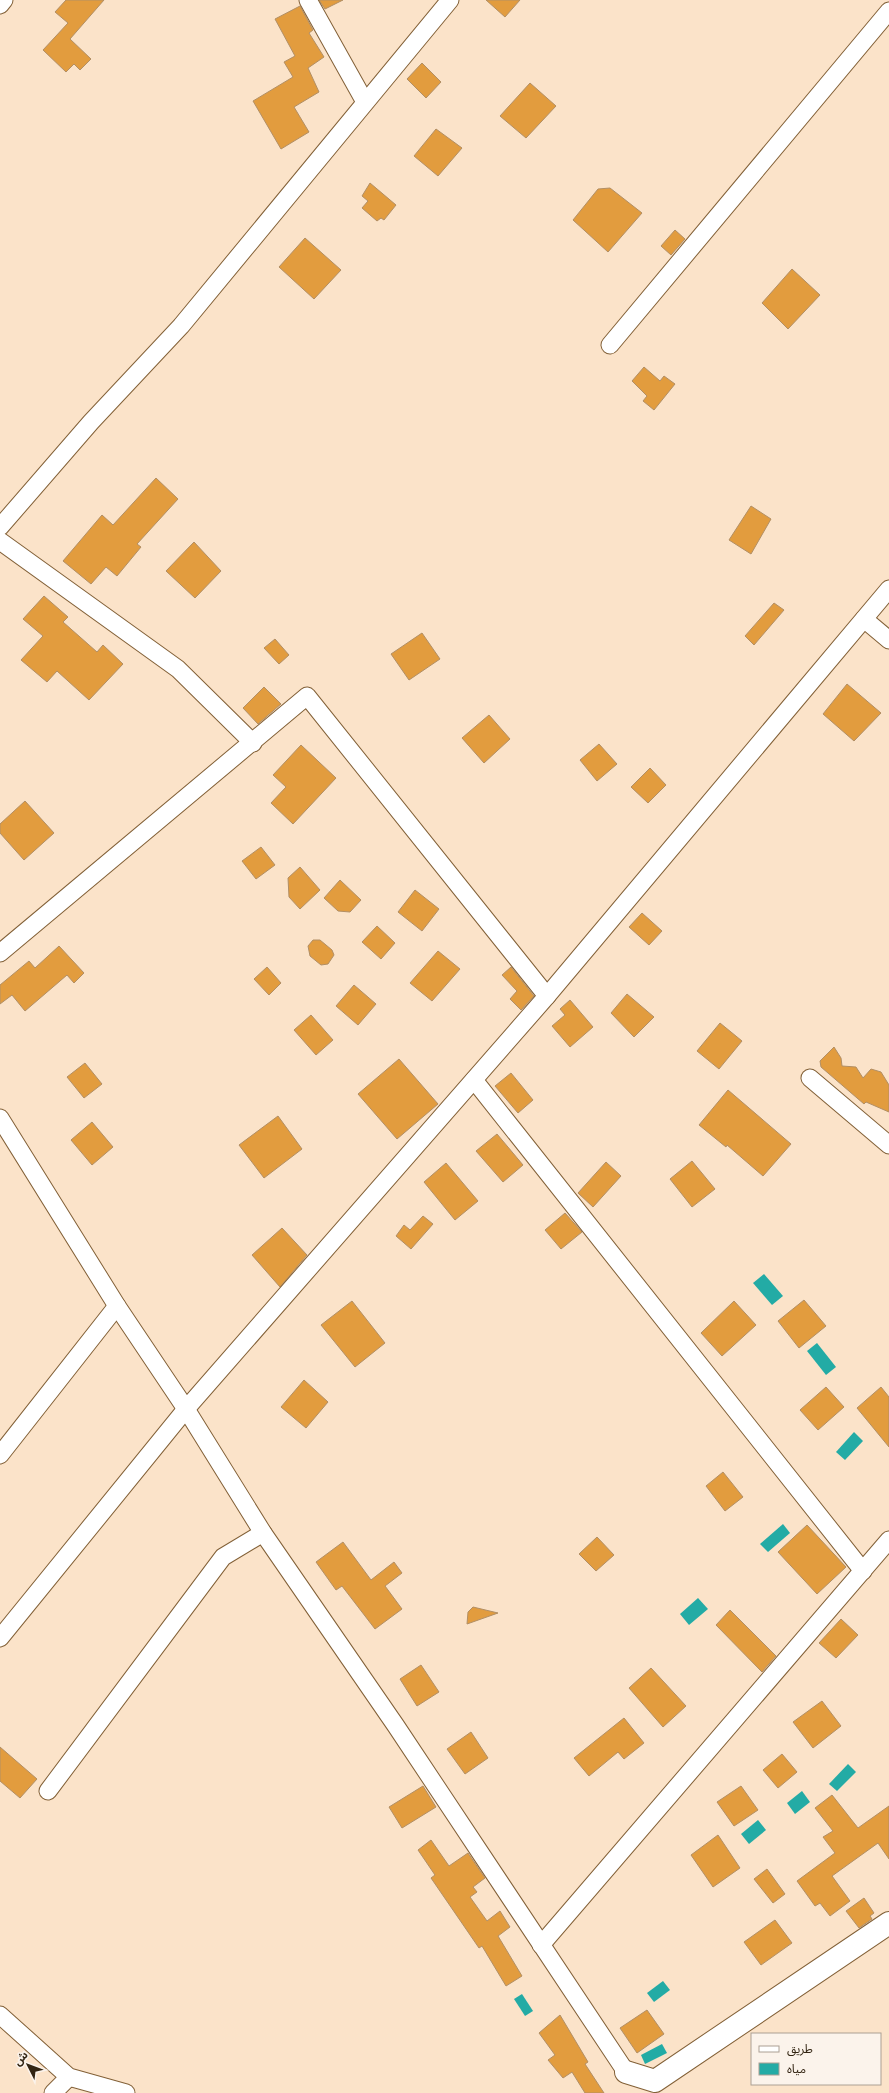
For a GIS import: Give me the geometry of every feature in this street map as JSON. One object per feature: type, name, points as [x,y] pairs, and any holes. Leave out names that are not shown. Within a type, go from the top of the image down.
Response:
[{"type":"street","points":[[0,5],[4,0]]},
{"type":"street","points":[[308,0],[365,102]]},
{"type":"street","points":[[0,527],[91,422],[181,326],[450,0]]},
{"type":"street","points":[[610,345],[889,10]]},
{"type":"street","points":[[0,541],[178,669],[253,743]]},
{"type":"street","points":[[0,1638],[186,1409],[547,996],[889,589]]},
{"type":"street","points":[[864,618],[889,640]]},
{"type":"street","points":[[0,953],[253,743],[307,696],[547,996]]},
{"type":"street","points":[[810,1078],[889,1145]]},
{"type":"street","points":[[474,1080],[863,1571]]},
{"type":"street","points":[[2,1124],[117,1306],[186,1409],[263,1532],[396,1726],[626,2072],[655,2081],[889,1923]]},
{"type":"street","points":[[0,1455],[117,1306]]},
{"type":"street","points":[[48,1791],[223,1557],[263,1532]]},
{"type":"street","points":[[542,1945],[889,1540]]},
{"type":"street","points":[[0,2016],[69,2077],[126,2093]]},
{"type":"street","points":[[53,2093],[69,2077]]},
{"type":"water","points":[[764,1274],[783,1296],[772,1305],[753,1283]]},
{"type":"water","points":[[817,1343],[836,1367],[826,1375],[807,1351]]},
{"type":"water","points":[[854,1432],[863,1441],[845,1460],[836,1452]]},
{"type":"water","points":[[783,1524],[790,1533],[768,1552],[760,1544]]},
{"type":"water","points":[[698,1598],[708,1609],[689,1625],[680,1614]]},
{"type":"water","points":[[848,1764],[856,1772],[837,1791],[829,1784]]},
{"type":"water","points":[[802,1791],[810,1802],[795,1814],[787,1803]]},
{"type":"water","points":[[758,1820],[766,1830],[749,1844],[741,1834]]},
{"type":"water","points":[[663,1981],[670,1990],[654,2002],[647,1993]]},
{"type":"water","points":[[522,1994],[533,2011],[525,2016],[514,1999]]},
{"type":"water","points":[[662,2044],[667,2053],[645,2064],[641,2055]]},
{"type":"building","points":[[66,0],[104,0],[70,39],[91,59],[80,70],[74,64],[66,72],[43,50],[68,23],[55,12]]},
{"type":"building","points":[[319,0],[343,0],[325,9]]},
{"type":"building","points":[[486,0],[520,0],[505,17]]},
{"type":"building","points":[[300,6],[313,30],[309,33],[324,57],[308,68],[319,92],[294,107],[309,132],[281,149],[253,101],[293,77],[284,62],[295,56],[275,19]]},
{"type":"building","points":[[422,63],[441,82],[426,98],[407,79]]},
{"type":"building","points":[[530,83],[556,106],[526,138],[500,116]]},
{"type":"building","points":[[436,129],[462,148],[438,176],[414,156]]},
{"type":"building","points":[[370,183],[396,205],[384,220],[381,218],[377,221],[362,208],[368,201],[362,196]]},
{"type":"building","points":[[610,188],[642,213],[608,252],[573,220],[598,189]]},
{"type":"building","points":[[675,230],[685,239],[671,255],[661,246]]},
{"type":"building","points":[[305,238],[341,270],[314,299],[279,267]]},
{"type":"building","points":[[792,269],[820,295],[788,329],[762,303]]},
{"type":"building","points":[[644,367],[660,381],[664,376],[675,384],[654,410],[643,401],[647,396],[632,381]]},
{"type":"building","points":[[156,478],[178,499],[137,544],[141,547],[117,576],[106,567],[91,584],[63,561],[102,515],[113,525]]},
{"type":"building","points":[[751,506],[771,519],[751,554],[729,540]]},
{"type":"building","points":[[194,542],[221,571],[195,598],[166,571]]},
{"type":"building","points":[[44,596],[68,617],[63,622],[97,652],[103,645],[123,664],[89,700],[57,671],[47,682],[21,660],[43,636],[23,619]]},
{"type":"building","points":[[774,603],[784,610],[754,645],[745,636]]},
{"type":"building","points":[[422,633],[440,659],[409,680],[391,654]]},
{"type":"building","points":[[275,639],[289,655],[279,664],[264,648]]},
{"type":"building","points":[[847,684],[881,713],[854,741],[823,714]]},
{"type":"building","points":[[264,687],[281,704],[258,724],[243,708]]},
{"type":"building","points":[[489,715],[510,739],[484,763],[462,738]]},
{"type":"building","points":[[599,744],[617,764],[597,781],[580,760]]},
{"type":"building","points":[[301,745],[336,778],[293,824],[271,803],[286,787],[273,775]]},
{"type":"building","points":[[650,768],[666,785],[648,803],[631,787]]},
{"type":"building","points":[[25,801],[54,833],[24,860],[0,833],[0,824]]},
{"type":"building","points":[[261,847],[275,865],[256,879],[242,861]]},
{"type":"building","points":[[300,867],[320,890],[300,909],[289,897],[288,878]]},
{"type":"building","points":[[340,880],[361,900],[350,912],[338,911],[324,898]]},
{"type":"building","points":[[415,890],[439,909],[422,931],[398,912]]},
{"type":"building","points":[[642,913],[662,931],[649,945],[629,927]]},
{"type":"building","points":[[377,926],[395,943],[381,959],[362,942]]},
{"type":"building","points":[[313,940],[320,940],[332,950],[334,955],[328,964],[321,965],[310,956],[308,946]]},
{"type":"building","points":[[59,946],[84,973],[74,983],[67,975],[25,1011],[12,995],[0,1004],[0,985],[29,961],[35,968]]},
{"type":"building","points":[[438,951],[460,969],[432,1001],[410,983]]},
{"type":"building","points":[[267,967],[281,983],[269,995],[254,979]]},
{"type":"building","points":[[511,967],[534,996],[521,1010],[510,999],[517,991],[502,975]]},
{"type":"building","points":[[354,985],[376,1004],[358,1025],[336,1006]]},
{"type":"building","points":[[627,994],[654,1017],[634,1037],[611,1013]]},
{"type":"building","points":[[570,1000],[593,1027],[570,1047],[552,1026],[565,1015],[560,1009]]},
{"type":"building","points":[[311,1015],[333,1040],[316,1055],[294,1030]]},
{"type":"building","points":[[720,1023],[742,1041],[719,1069],[697,1051]]},
{"type":"building","points":[[834,1047],[841,1058],[842,1066],[856,1067],[863,1078],[871,1069],[881,1072],[889,1085],[889,1112],[866,1102],[864,1104],[821,1067],[820,1061]]},
{"type":"building","points":[[399,1059],[438,1104],[397,1139],[358,1094]]},
{"type":"building","points":[[85,1063],[102,1084],[84,1098],[67,1077]]},
{"type":"building","points":[[511,1073],[533,1100],[518,1113],[495,1086]]},
{"type":"building","points":[[728,1090],[791,1144],[763,1176],[727,1145],[726,1147],[699,1125]]},
{"type":"building","points":[[278,1116],[302,1149],[264,1178],[239,1145]]},
{"type":"building","points":[[92,1122],[113,1147],[92,1165],[71,1140]]},
{"type":"building","points":[[497,1134],[523,1165],[503,1182],[476,1151]]},
{"type":"building","points":[[692,1161],[715,1189],[692,1207],[670,1179]]},
{"type":"building","points":[[606,1162],[621,1176],[593,1207],[578,1193]]},
{"type":"building","points":[[446,1163],[478,1201],[455,1220],[424,1182]]},
{"type":"building","points":[[565,1213],[582,1232],[561,1249],[545,1230]]},
{"type":"building","points":[[423,1216],[433,1224],[411,1249],[396,1236],[404,1225],[410,1230]]},
{"type":"building","points":[[282,1228],[307,1255],[280,1287],[252,1255]]},
{"type":"building","points":[[804,1300],[826,1326],[799,1348],[778,1321]]},
{"type":"building","points":[[352,1301],[385,1343],[355,1367],[321,1325]]},
{"type":"building","points":[[734,1301],[756,1325],[722,1356],[701,1333]]},
{"type":"building","points":[[304,1380],[328,1402],[306,1428],[281,1407]]},
{"type":"building","points":[[826,1387],[844,1407],[818,1430],[800,1410]]},
{"type":"building","points":[[881,1387],[889,1397],[889,1447],[857,1408]]},
{"type":"building","points":[[723,1472],[743,1497],[725,1511],[706,1486]]},
{"type":"building","points":[[807,1525],[846,1567],[817,1594],[778,1552]]},
{"type":"building","points":[[597,1537],[614,1555],[596,1571],[579,1554]]},
{"type":"building","points":[[343,1542],[371,1580],[394,1562],[402,1573],[385,1586],[402,1609],[375,1629],[342,1586],[336,1590],[316,1562]]},
{"type":"building","points":[[473,1607],[498,1613],[467,1624],[468,1612]]},
{"type":"building","points":[[730,1610],[776,1656],[762,1672],[716,1625]]},
{"type":"building","points":[[841,1619],[858,1635],[836,1658],[819,1643]]},
{"type":"building","points":[[421,1665],[439,1692],[417,1706],[400,1679]]},
{"type":"building","points":[[651,1668],[686,1706],[663,1727],[629,1688]]},
{"type":"building","points":[[822,1701],[841,1726],[813,1748],[793,1722]]},
{"type":"building","points":[[624,1718],[644,1743],[624,1759],[618,1752],[589,1776],[574,1758]]},
{"type":"building","points":[[471,1732],[488,1758],[465,1774],[447,1749]]},
{"type":"building","points":[[0,1747],[37,1779],[20,1798],[0,1781]]},
{"type":"building","points":[[782,1754],[797,1772],[778,1788],[763,1770]]},
{"type":"building","points":[[423,1786],[436,1807],[402,1828],[389,1807]]},
{"type":"building","points":[[741,1786],[758,1810],[734,1826],[717,1802]]},
{"type":"building","points":[[832,1795],[858,1828],[889,1806],[889,1859],[878,1843],[832,1876],[850,1901],[830,1916],[820,1903],[815,1906],[797,1881],[835,1853],[823,1837],[833,1831],[815,1808]]},
{"type":"building","points":[[718,1835],[740,1868],[713,1887],[691,1855]]},
{"type":"building","points":[[431,1840],[449,1866],[468,1853],[485,1878],[473,1887],[477,1892],[470,1897],[487,1921],[500,1911],[510,1927],[498,1936],[522,1976],[506,1986],[482,1946],[479,1948],[431,1878],[435,1875],[418,1850]]},
{"type":"building","points":[[767,1869],[785,1894],[773,1903],[754,1879]]},
{"type":"building","points":[[864,1898],[874,1913],[870,1916],[872,1919],[859,1928],[846,1911]]},
{"type":"building","points":[[775,1920],[792,1943],[761,1965],[744,1942]]},
{"type":"building","points":[[647,2010],[664,2034],[637,2053],[620,2028]]},
{"type":"building","points":[[560,2015],[588,2062],[585,2064],[604,2093],[585,2093],[572,2072],[563,2078],[548,2060],[555,2055],[539,2033]]}]
